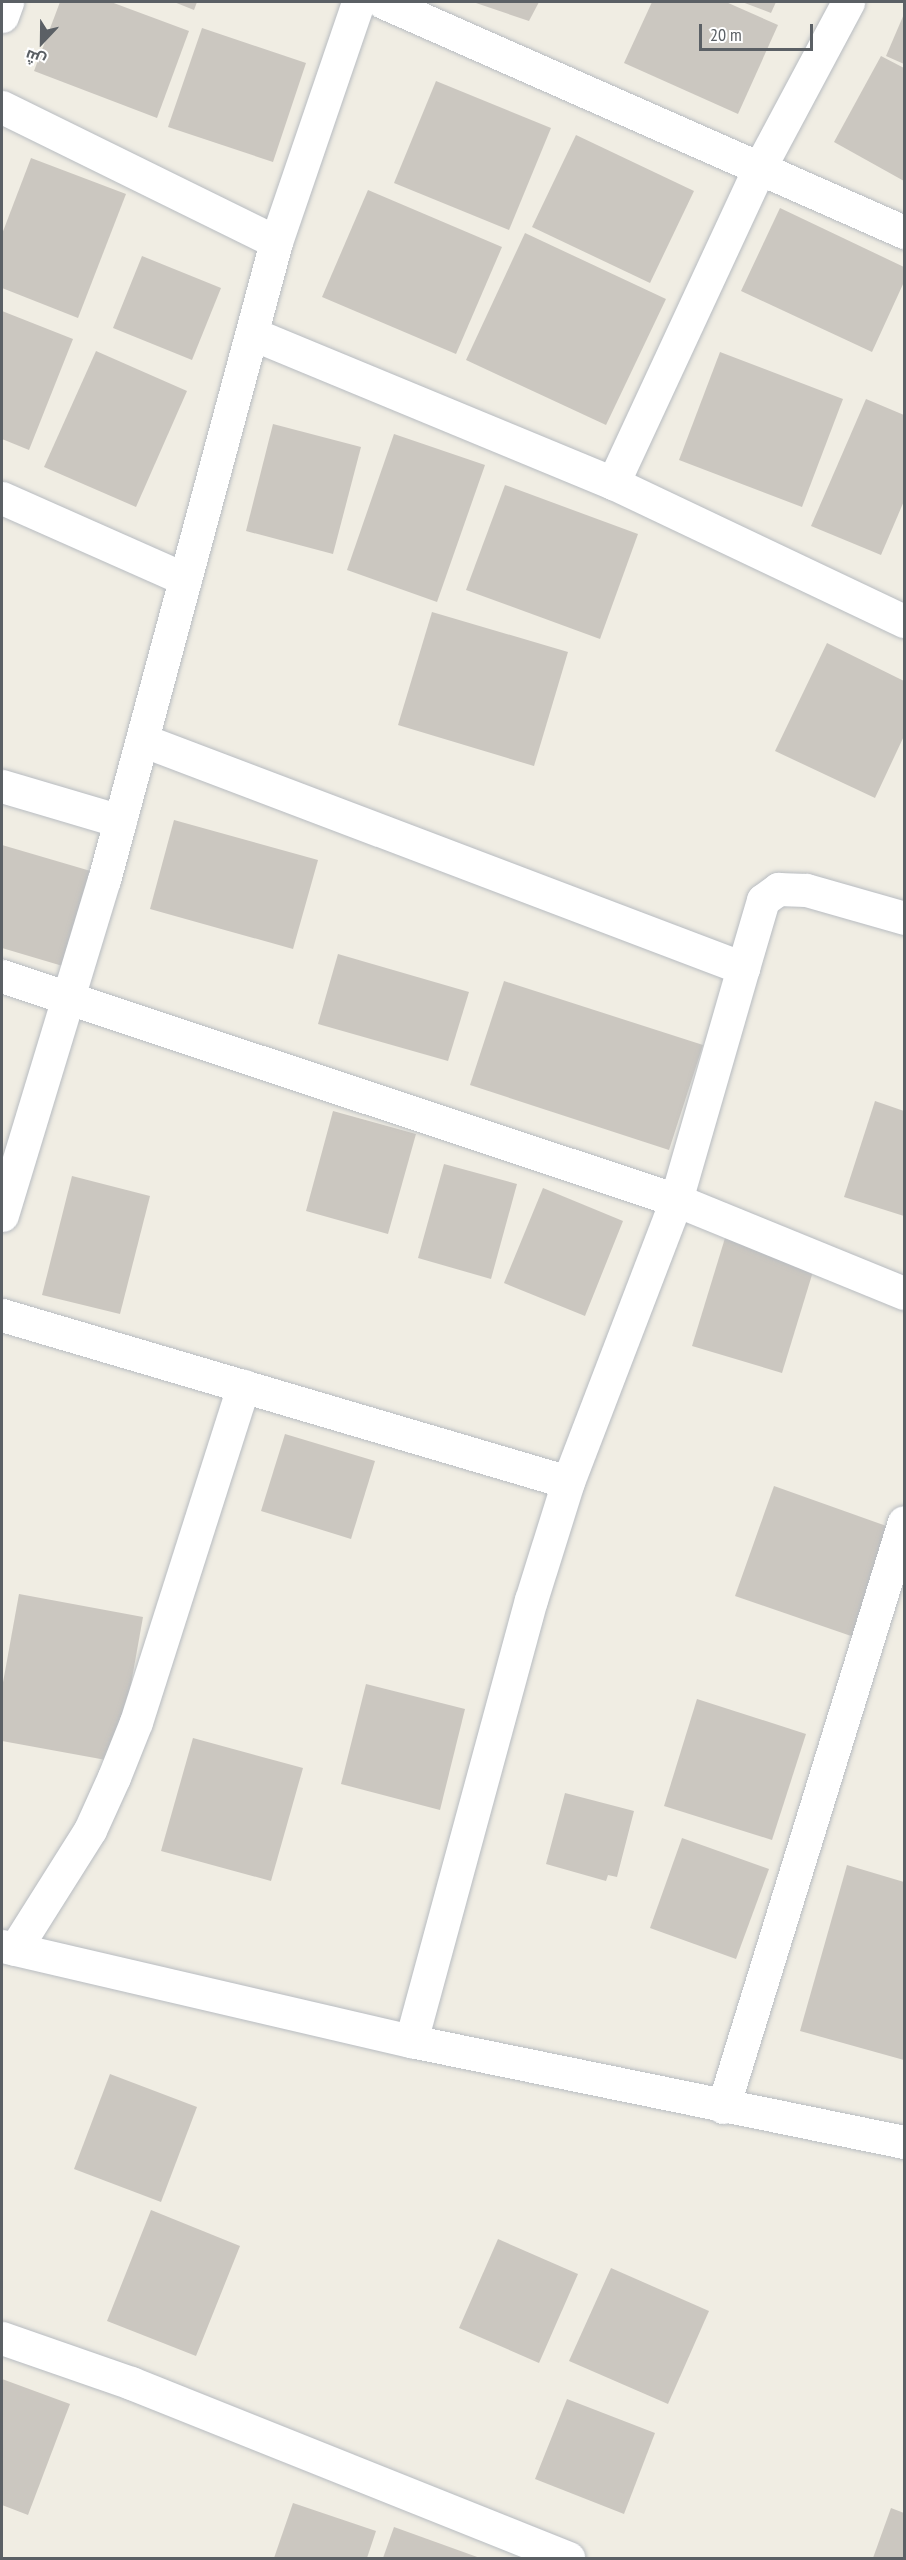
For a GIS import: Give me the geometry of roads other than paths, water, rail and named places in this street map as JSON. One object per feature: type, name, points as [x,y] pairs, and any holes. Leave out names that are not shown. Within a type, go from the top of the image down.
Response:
[{"type":"street","points":[[2,16],[7,2]]},
{"type":"street","points":[[2,1215],[120,821],[276,242],[358,2]]},
{"type":"street","points":[[383,2],[904,232]]},
{"type":"street","points":[[613,483],[760,167],[848,2]]},
{"type":"street","points":[[2,107],[276,242]]},
{"type":"street","points":[[253,334],[613,483],[904,621]]},
{"type":"street","points":[[2,498],[185,579]]},
{"type":"street","points":[[142,740],[743,968]]},
{"type":"street","points":[[2,786],[120,821]]},
{"type":"street","points":[[411,2041],[531,1600],[568,1482],[676,1200],[763,900],[778,889],[806,890],[904,918]]},
{"type":"street","points":[[2,976],[68,996],[676,1200],[904,1293]]},
{"type":"street","points":[[2,1315],[568,1482]]},
{"type":"street","points":[[243,1386],[128,1744],[90,1830],[8,1947],[411,2041],[723,2107],[904,2142]]},
{"type":"street","points":[[723,2107],[904,1522]]},
{"type":"street","points":[[2,2338],[131,2383],[568,2559]]}]
